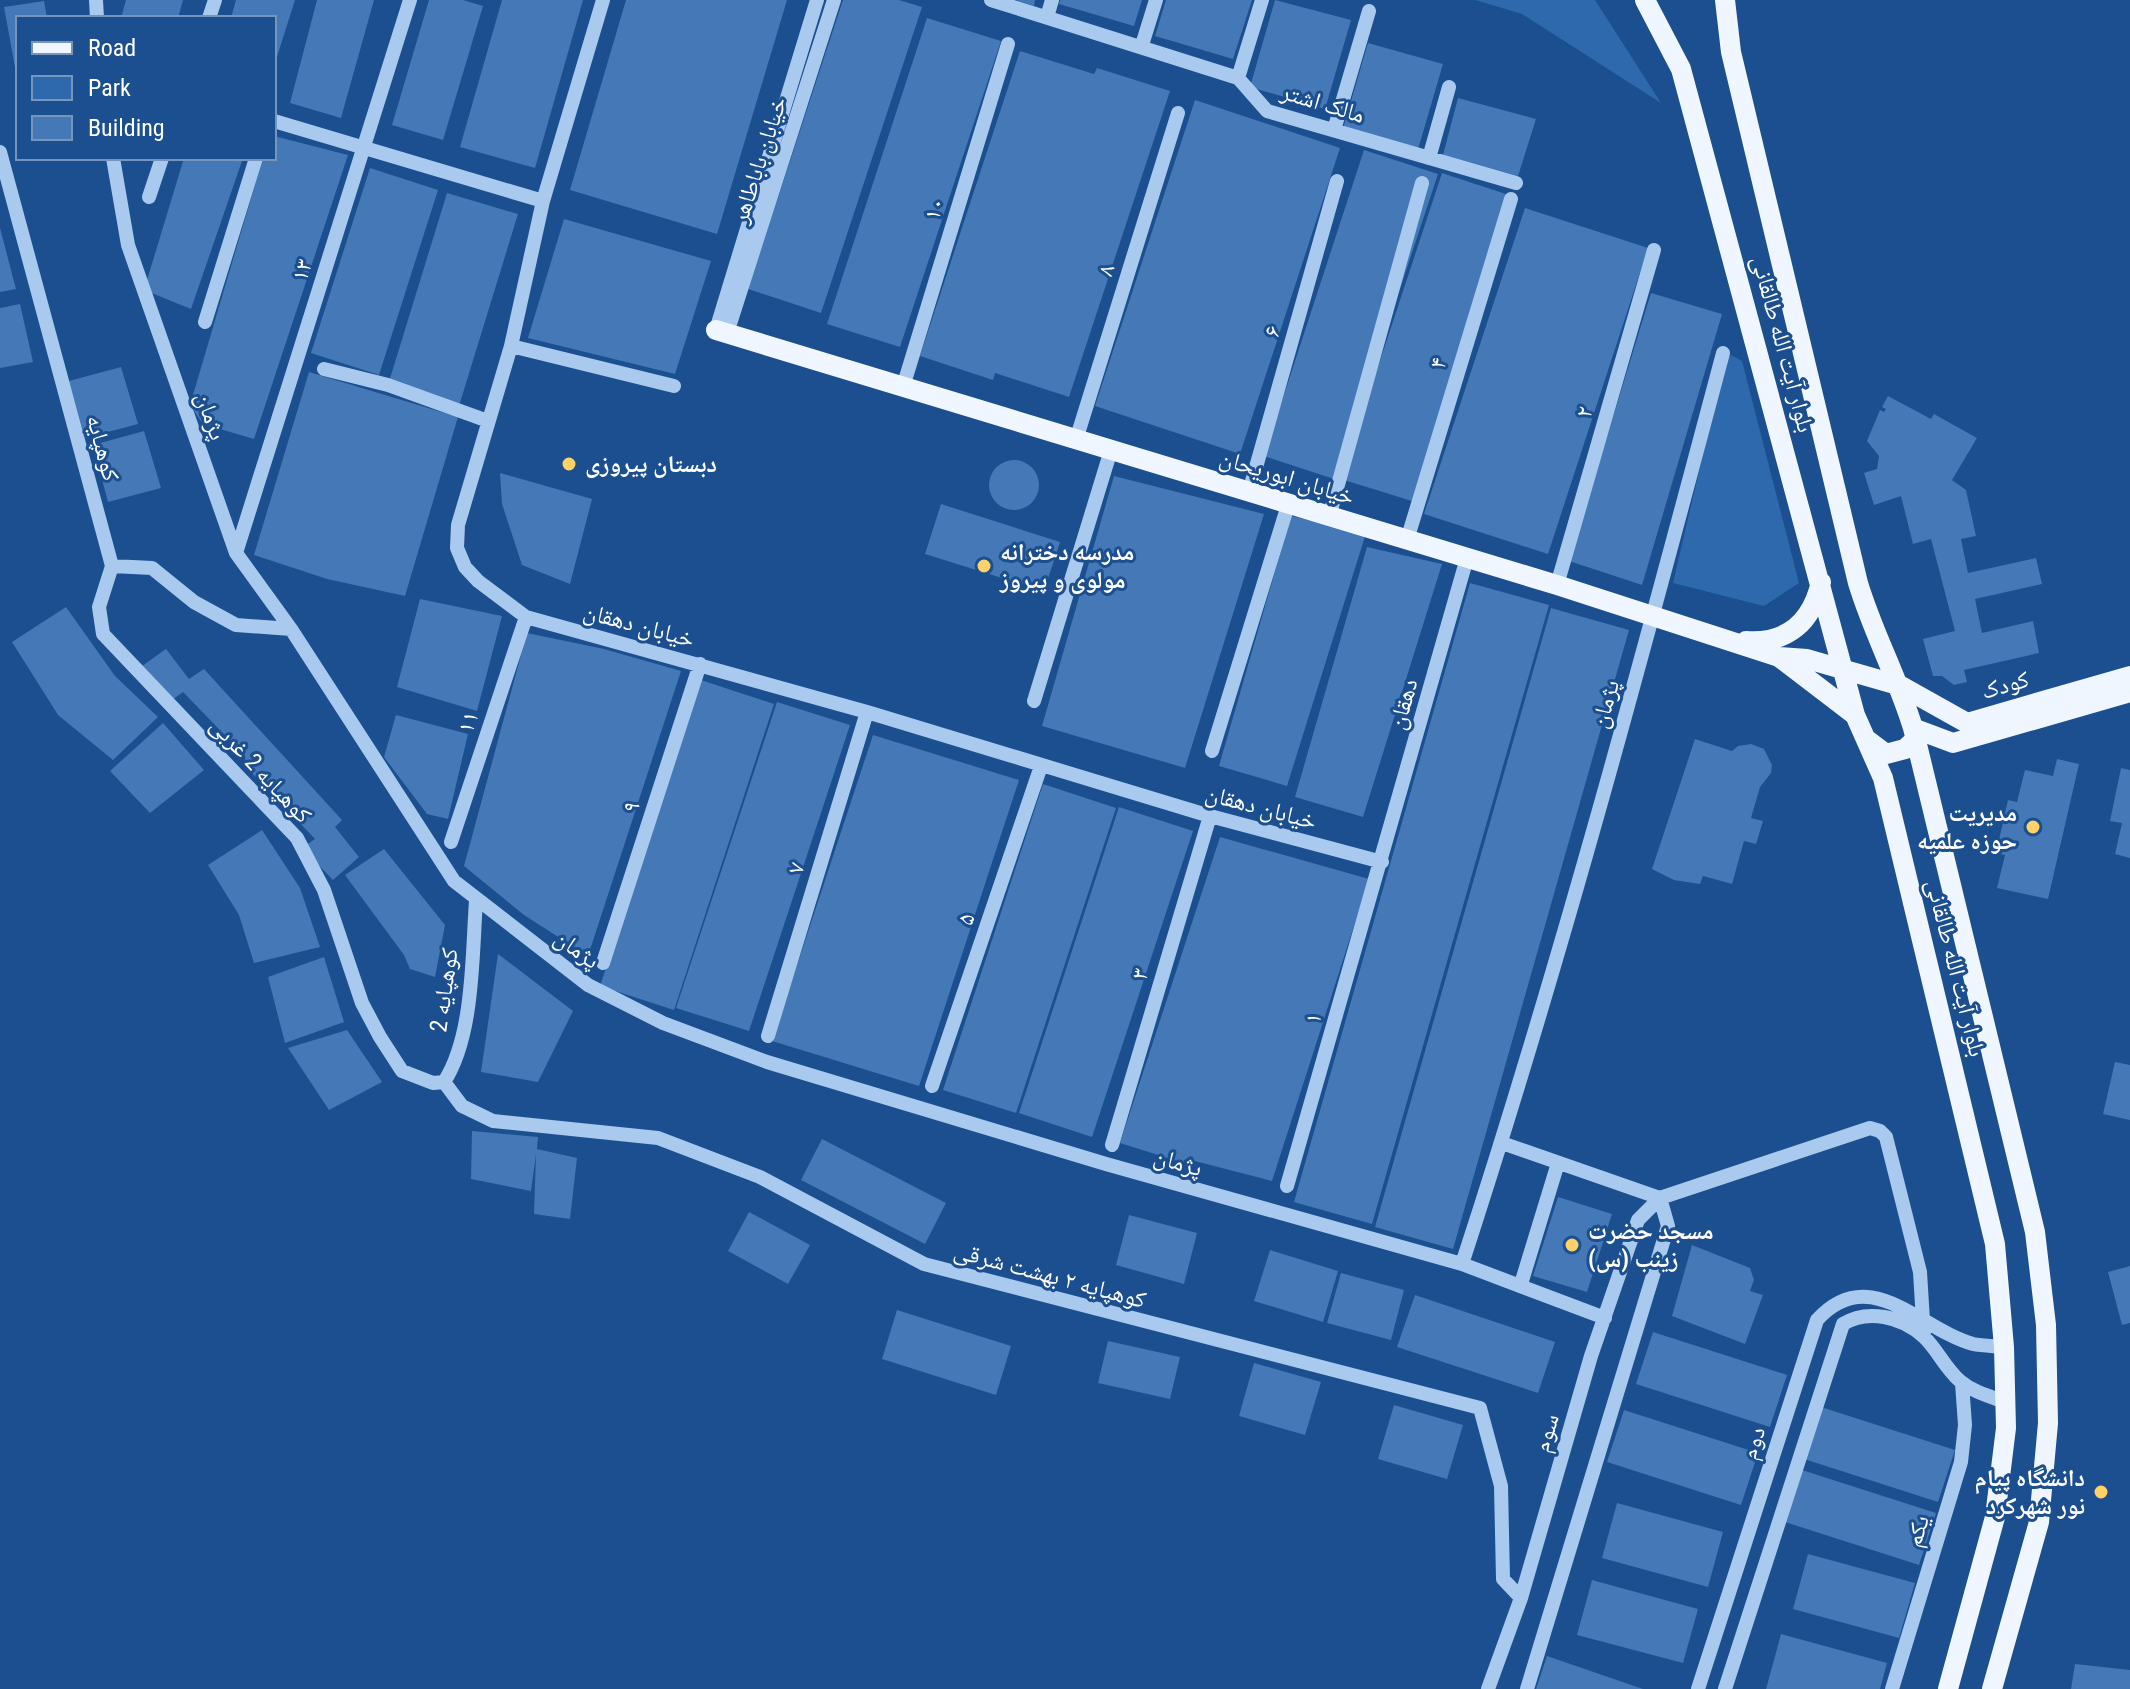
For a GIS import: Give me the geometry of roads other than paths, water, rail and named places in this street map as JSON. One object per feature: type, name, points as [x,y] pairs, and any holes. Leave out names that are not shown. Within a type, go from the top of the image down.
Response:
[{"type":"main road","name":"بلوار آیت الله طالقانی","points":[[1645,0],[1681,69],[1855,715],[1883,778],[1995,1244],[2004,1347],[2006,1428],[1995,1517],[1948,1689]]},
{"type":"main road","name":"بلوار آیت الله طالقانی","points":[[1725,0],[1731,52],[1858,583],[1869,620],[1901,686],[1915,734],[2035,1232],[2046,1325],[2048,1423],[2039,1522],[1992,1689]]},
{"type":"main road","name":"خیابان ابوریحان","points":[[721,331],[1557,585],[1779,657],[1807,659],[1845,670]]},
{"type":"main road","points":[[1733,640],[1768,642],[1795,629],[1813,610],[1821,582]]},
{"type":"main road","points":[[1779,657],[1855,715]]},
{"type":"main road","name":"کودک","points":[[1845,670],[1901,686],[1967,723],[2130,676]]},
{"type":"main road","name":"کودک","points":[[1915,734],[1953,743],[2130,692]]},
{"type":"main road","points":[[1866,739],[1886,754],[1905,749],[1915,734]]},
{"type":"street","name":"۱۳","points":[[236,553],[410,0]]},
{"type":"street","name":"خیابان دهقان","points":[[603,0],[543,201],[511,346],[458,525],[457,548],[465,567],[478,581],[526,617],[867,712],[1210,816],[1382,862]]},
{"type":"street","name":"خیابان باباطاهر","points":[[721,331],[817,0]]},
{"type":"street","name":"خیابان باباطاهر","points":[[721,331],[834,0]]},
{"type":"street","name":"مالک اشتر","points":[[991,0],[1142,45],[1238,78],[1267,111],[1516,183]]},
{"type":"street","points":[[1047,17],[1052,0]]},
{"type":"street","points":[[1142,45],[1156,0]]},
{"type":"street","points":[[1238,78],[1262,0]]},
{"type":"street","points":[[1334,130],[1369,11]]},
{"type":"street","name":"۱۰","points":[[903,387],[1008,44]]},
{"type":"street","points":[[1429,158],[1449,87]]},
{"type":"street","name":"۸","points":[[1076,440],[1178,113]]},
{"type":"street","points":[[276,122],[543,201]]},
{"type":"street","name":"کوهپایه","points":[[0,152],[112,566]]},
{"type":"street","name":"پژمان","points":[[113,160],[128,245],[236,553],[291,629],[454,881],[476,901],[588,985],[663,1023],[767,1062],[1106,1164],[1462,1264],[1605,1318]]},
{"type":"street","points":[[149,197],[161,160]]},
{"type":"street","points":[[205,322],[255,160]]},
{"type":"street","name":"۶","points":[[1249,492],[1337,181]]},
{"type":"street","points":[[1329,517],[1422,183]]},
{"type":"street","name":"۴","points":[[1407,540],[1511,199]]},
{"type":"street","name":"۲","points":[[1557,585],[1654,250]]},
{"type":"street","points":[[511,346],[674,386]]},
{"type":"street","name":"پژمان","points":[[1462,1264],[1502,1143],[1653,616],[1723,353]]},
{"type":"street","points":[[324,369],[388,385],[488,421]]},
{"type":"street","points":[[1034,701],[1111,450]]},
{"type":"street","points":[[1212,751],[1288,505]]},
{"type":"street","name":"دهقان","points":[[1382,862],[1467,558]]},
{"type":"street","points":[[112,566],[152,568],[194,602],[236,625],[291,629]]},
{"type":"street","name":"کوهپایه 2 غربی","points":[[112,566],[99,607],[103,634],[297,838],[324,890],[362,1003],[380,1037],[402,1071],[433,1083],[444,1082]]},
{"type":"street","name":"۱۱","points":[[451,842],[526,617]]},
{"type":"street","name":"۹","points":[[603,963],[700,664]]},
{"type":"street","name":"۷","points":[[768,1036],[867,712]]},
{"type":"street","name":"۵","points":[[932,1086],[1041,766]]},
{"type":"street","name":"۳","points":[[1112,1145],[1210,816]]},
{"type":"street","name":"۱","points":[[1287,1186],[1382,862]]},
{"type":"street","name":"کوهپایه 2","points":[[444,1082],[454,1066],[469,995],[476,901]]},
{"type":"street","name":"کوهپایه ۲ بهشت شرقی","points":[[444,1082],[462,1106],[493,1121],[658,1138],[760,1177],[924,1264],[1480,1408],[1501,1486],[1503,1579],[1521,1598]]},
{"type":"street","points":[[1502,1143],[1660,1198],[1870,1128],[1880,1131],[1886,1137],[1920,1272],[1920,1315],[1924,1337]]},
{"type":"street","points":[[1521,1284],[1558,1163]]},
{"type":"street","points":[[1527,1689],[1668,1226],[1660,1198]]},
{"type":"street","name":"سوم","points":[[1488,1689],[1521,1598],[1605,1318],[1638,1220],[1660,1198]]},
{"type":"street","points":[[1828,1309],[1846,1299],[1867,1295],[1920,1315],[1974,1344],[2004,1347]]},
{"type":"street","points":[[1828,1309],[1839,1312],[1843,1324],[1855,1316],[1877,1315],[1901,1322],[1924,1337],[1962,1383],[2005,1402]]},
{"type":"street","name":"دوم","points":[[1698,1689],[1812,1332],[1828,1309]]},
{"type":"street","name":"دوم","points":[[1725,1689],[1843,1324]]},
{"type":"street","name":"یکم","points":[[1892,1689],[1961,1462],[1965,1425],[1962,1383]]},
{"type":"place","name":"دبستان پیروزی","points":[[569,464]]},
{"type":"place","name":"مدرسه دخترانه مولوی و پیروز","points":[[984,566]]},
{"type":"place","name":"مدیریت حوزه علمیه","points":[[2033,827]]},
{"type":"place","name":"مسجد حضرت زینب (س)","points":[[1572,1245]]},
{"type":"place","name":"دانشگاه پیام نور شهرکرد","points":[[2101,1492]]}]
